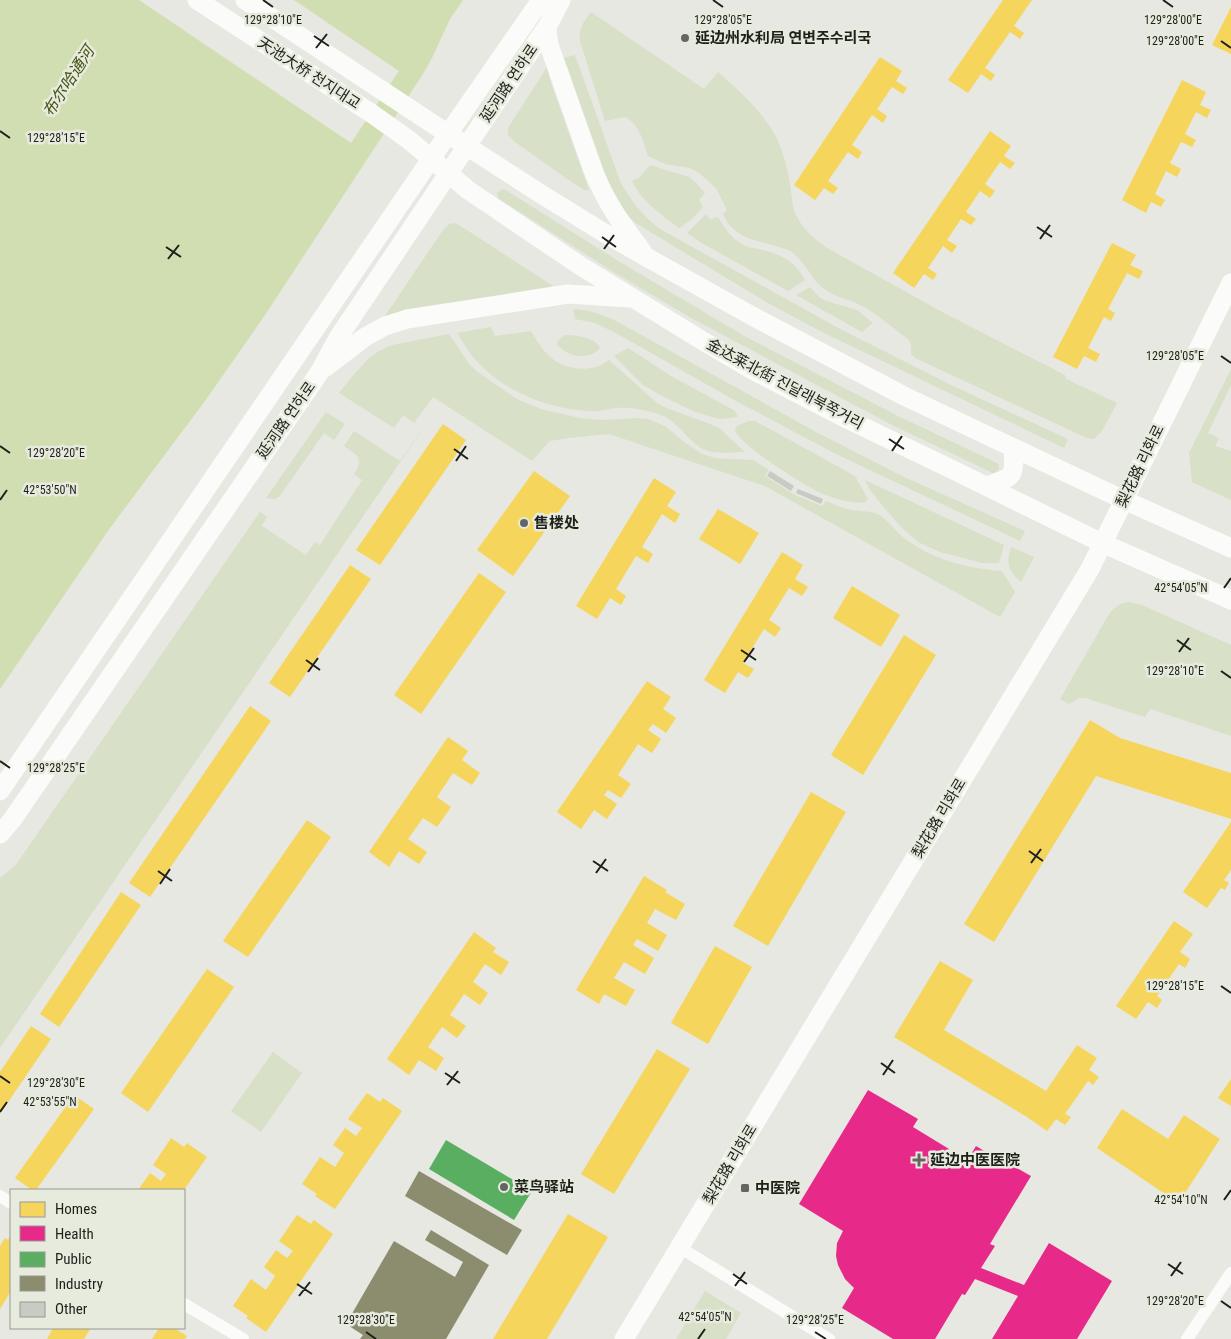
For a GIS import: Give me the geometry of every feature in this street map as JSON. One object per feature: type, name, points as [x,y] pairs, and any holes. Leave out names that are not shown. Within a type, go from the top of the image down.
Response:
[{"type":"main road","name":"天池大桥 천지대교","points":[[198,0],[371,113]]},
{"type":"main road","name":"天池大桥 천지대교","points":[[245,0],[448,134]]},
{"type":"main road","name":"延河路 연하로","points":[[0,791],[541,0]]},
{"type":"main road","name":"延河路 연하로","points":[[0,834],[12,820],[319,373],[338,338],[548,25],[561,0]]},
{"type":"main road","points":[[548,25],[546,32],[549,44],[600,188],[619,221],[648,258]]},
{"type":"main road","name":"金达莱北街 진달래북쪽거리","points":[[371,113],[409,140],[468,190],[579,265],[756,372],[849,420],[1102,543],[1231,600]]},
{"type":"main road","points":[[448,134],[587,222],[754,317],[889,388],[1124,500],[1231,548]]},
{"type":"main road","name":"梨花路 리화로","points":[[624,1339],[1090,569],[1231,283]]},
{"type":"main road","points":[[319,373],[365,337],[385,326],[407,319],[568,294],[632,298]]},
{"type":"main road","points":[[986,486],[1008,479],[1014,465],[1013,448]]},
{"type":"street","points":[[679,1248],[829,1339]]},
{"type":"street","points":[[1187,1339],[1231,1273]]},
{"type":"street","points":[[185,1305],[243,1339]]},
{"type":"shaded area","points":[[591,12],[704,89],[718,72],[751,104],[773,131],[786,163],[795,212],[802,225],[810,234],[827,248],[944,313],[1065,375],[1066,379],[1117,403],[1102,431],[1094,439],[1087,438],[915,358],[911,354],[911,344],[908,339],[865,308],[823,288],[790,251],[743,236],[737,232],[723,214],[727,210],[716,188],[699,173],[690,168],[665,164],[648,156],[638,130],[626,117],[605,121],[580,41],[581,29]]},
{"type":"shaded area","points":[[575,55],[620,181],[637,207],[660,229],[842,330],[953,386],[1068,439],[1064,448],[824,333],[768,303],[637,224],[623,211],[609,184],[564,58]]},
{"type":"shaded area","points":[[547,67],[589,190],[584,190],[563,176],[508,135],[508,128]]},
{"type":"shaded area","points":[[650,165],[689,177],[705,193],[699,200],[703,207],[691,220],[679,228],[647,202],[632,181],[639,178]]},
{"type":"shaded area","points":[[502,189],[746,337],[898,416],[997,463],[999,469],[993,473],[892,425],[693,319],[615,273],[498,198],[497,193]]},
{"type":"shaded area","points":[[706,214],[710,220],[718,217],[736,241],[749,247],[774,253],[786,259],[796,267],[805,280],[788,291],[687,233]]},
{"type":"shaded area","points":[[454,223],[553,286],[426,308],[387,320],[385,316],[443,230],[449,224]]},
{"type":"shaded area","points":[[810,287],[819,297],[826,301],[857,310],[873,323],[862,332],[796,295]]},
{"type":"shaded area","points":[[573,309],[596,313],[618,322],[816,432],[904,477],[1025,531],[1020,541],[836,454],[736,401],[614,332],[595,323],[575,319]]},
{"type":"shaded area","points":[[491,327],[495,336],[531,331],[547,354],[557,362],[569,367],[589,368],[599,366],[609,360],[657,403],[719,428],[745,452],[718,453],[703,449],[671,420],[648,411],[632,408],[597,411],[574,410],[542,402],[512,389],[485,370],[457,333]]},
{"type":"shaded area","points":[[449,334],[469,364],[517,399],[541,409],[580,418],[600,420],[648,419],[665,426],[702,454],[715,458],[753,460],[769,470],[765,476],[795,495],[822,506],[826,501],[852,510],[872,512],[879,515],[904,538],[926,552],[950,562],[1002,571],[1015,592],[1000,617],[765,486],[609,434],[550,441],[532,461],[433,397],[414,423],[403,415],[394,428],[339,393],[369,358],[379,351],[392,345]]},
{"type":"shaded area","points":[[566,335],[590,339],[600,348],[590,355],[584,356],[566,352],[557,344],[560,338]]},
{"type":"shaded area","points":[[628,348],[671,376],[735,411],[738,417],[720,419],[695,412],[643,385],[614,356]]},
{"type":"shaded area","points":[[1231,369],[1231,385],[1208,433],[1219,438],[1215,446],[1231,451],[1231,500],[1192,482],[1189,453]]},
{"type":"shaded area","points":[[326,412],[345,424],[334,440],[324,433],[279,497],[274,499],[266,498]]},
{"type":"shaded area","points":[[433,414],[0,1048],[0,878],[15,866],[260,512],[267,517],[262,526],[306,555],[315,542],[320,545],[362,480],[354,474],[359,465],[358,458],[344,446],[354,431],[400,461]]},
{"type":"shaded area","points":[[749,421],[755,421],[855,476],[868,499],[865,502],[855,502],[833,498],[789,475],[760,455],[739,437],[735,430],[737,426]]},
{"type":"shaded area","points":[[865,480],[1004,545],[999,563],[982,563],[940,552],[918,542],[886,510],[870,490]]},
{"type":"shaded area","points":[[1011,547],[1034,557],[1021,582],[1013,574],[1009,566]]},
{"type":"shaded area","points":[[1129,602],[1142,605],[1231,645],[1231,736],[1150,709],[1145,717],[1085,698],[1079,698],[1069,704],[1060,699],[1109,614],[1123,603]]},
{"type":"shaded area","points":[[273,1052],[302,1073],[261,1132],[231,1111]]},
{"type":"shaded area","points":[[705,1291],[741,1313],[726,1339],[676,1339]]},
{"type":"water","name":"布尔哈通河","points":[[0,0],[463,0],[450,19],[423,74],[265,315],[205,401],[110,528],[0,689]]},
{"type":"pier","points":[[139,0],[294,0],[399,71],[351,143]]},
{"type":"building: Homes","points":[[1003,0],[1032,0],[1014,26],[1024,33],[1020,39],[1010,32],[985,68],[995,75],[991,81],[981,74],[968,93],[948,80]]},
{"type":"building: Homes","points":[[1231,7],[1231,54],[1212,45]]},
{"type":"building: Homes","points":[[880,57],[902,71],[896,81],[907,88],[903,94],[892,87],[877,109],[887,116],[883,123],[872,115],[852,145],[862,152],[858,159],[848,152],[828,181],[838,188],[833,194],[824,188],[815,200],[794,185]]},
{"type":"building: Homes","points":[[1182,80],[1206,92],[1200,105],[1211,110],[1207,118],[1196,112],[1185,134],[1196,140],[1192,147],[1181,142],[1170,163],[1181,169],[1177,177],[1166,171],[1155,194],[1165,200],[1161,207],[1151,202],[1146,213],[1122,200]]},
{"type":"building: Homes","points":[[990,131],[1011,146],[1004,156],[1015,163],[1010,169],[1000,162],[985,184],[995,191],[990,198],[980,191],[966,212],[976,219],[971,225],[961,219],[947,240],[957,246],[952,253],[943,246],[928,268],[937,274],[933,280],[924,274],[914,288],[893,273]]},
{"type":"building: Homes","points":[[1112,243],[1136,255],[1130,265],[1143,271],[1139,279],[1127,273],[1108,309],[1115,313],[1111,321],[1104,317],[1088,348],[1100,354],[1096,362],[1084,356],[1077,369],[1053,357]]},
{"type":"building: Homes","points":[[443,424],[466,440],[380,565],[356,550]]},
{"type":"building: Homes","name":"售楼处","points":[[534,471],[570,496],[513,576],[477,550]]},
{"type":"building: Homes","points":[[654,478],[676,492],[667,506],[680,514],[675,523],[662,514],[642,547],[653,554],[648,563],[636,556],[616,589],[626,596],[621,605],[610,598],[597,619],[576,606]]},
{"type":"building: Homes","points":[[718,509],[759,533],[740,564],[699,539]]},
{"type":"building: Homes","points":[[782,552],[803,565],[795,579],[808,587],[802,596],[789,588],[769,620],[781,628],[775,637],[764,629],[743,663],[754,669],[748,678],[738,672],[725,693],[704,680]]},
{"type":"building: Homes","points":[[350,565],[371,579],[290,697],[269,683]]},
{"type":"building: Homes","points":[[479,573],[506,592],[421,714],[394,695]]},
{"type":"building: Homes","points":[[852,586],[900,615],[881,647],[833,618]]},
{"type":"building: Homes","points":[[904,635],[936,655],[863,775],[831,755]]},
{"type":"building: Homes","points":[[647,681],[671,697],[663,709],[676,718],[666,733],[653,724],[648,730],[661,739],[652,753],[638,744],[618,775],[631,784],[621,798],[608,790],[604,795],[617,804],[607,819],[594,810],[581,829],[557,812]]},
{"type":"building: Homes","points":[[250,706],[271,721],[150,897],[129,883]]},
{"type":"building: Homes","points":[[1090,720],[1120,738],[1231,773],[1231,819],[1096,776],[994,942],[964,924]]},
{"type":"building: Homes","points":[[448,737],[468,751],[462,760],[480,773],[472,785],[453,773],[437,797],[451,807],[437,827],[423,818],[408,839],[427,852],[419,864],[399,851],[389,867],[369,852]]},
{"type":"building: Homes","points":[[811,792],[846,812],[768,946],[733,926]]},
{"type":"building: Homes","points":[[307,820],[331,837],[248,957],[223,941]]},
{"type":"building: Homes","points":[[1231,822],[1231,870],[1224,880],[1229,883],[1225,890],[1221,888],[1207,908],[1183,892]]},
{"type":"building: Homes","points":[[644,876],[685,904],[676,920],[655,909],[647,923],[667,935],[658,951],[637,939],[633,945],[654,958],[645,974],[624,962],[614,978],[635,990],[626,1006],[604,994],[599,1004],[576,990]]},
{"type":"building: Homes","points":[[121,892],[141,905],[59,1027],[40,1014]]},
{"type":"building: Homes","points":[[1174,921],[1193,934],[1180,952],[1190,959],[1185,968],[1179,964],[1157,996],[1162,1000],[1157,1008],[1148,1002],[1136,1019],[1116,1006]]},
{"type":"building: Homes","points":[[474,932],[496,948],[493,952],[509,962],[501,975],[485,964],[473,982],[488,993],[480,1005],[464,994],[450,1015],[466,1026],[457,1038],[442,1027],[428,1047],[444,1058],[436,1071],[419,1060],[409,1075],[387,1059]]},
{"type":"building: Homes","points":[[715,946],[752,967],[708,1044],[671,1023]]},
{"type":"building: Homes","points":[[940,961],[973,980],[944,1030],[1046,1091],[1077,1045],[1097,1058],[1089,1070],[1099,1077],[1093,1085],[1088,1081],[1065,1114],[1071,1117],[1065,1125],[1056,1119],[1047,1131],[894,1037]]},
{"type":"building: Homes","points":[[207,969],[234,987],[148,1112],[121,1093]]},
{"type":"building: Homes","points":[[31,1026],[51,1039],[0,1114],[0,1072]]},
{"type":"building: Homes","points":[[657,1049],[690,1069],[614,1194],[581,1174]]},
{"type":"building: Homes","points":[[1231,1079],[1231,1106],[1218,1098]]},
{"type":"building: Homes","points":[[367,1093],[380,1102],[383,1098],[402,1111],[335,1209],[315,1196],[317,1194],[302,1184],[320,1157],[335,1167],[344,1153],[333,1145],[345,1128],[356,1136],[362,1128],[348,1119]]},
{"type":"building: Homes","points":[[74,1095],[94,1109],[37,1189],[31,1189],[15,1178]]},
{"type":"building: Homes","points":[[1122,1109],[1168,1139],[1184,1115],[1220,1139],[1185,1193],[1168,1196],[1097,1148]]},
{"type":"building: Homes","points":[[171,1138],[184,1147],[187,1143],[207,1157],[185,1189],[139,1189],[150,1173],[161,1181],[166,1174],[153,1165]]},
{"type":"building: Homes","points":[[568,1214],[608,1237],[547,1339],[493,1339]]},
{"type":"building: Homes","points":[[297,1215],[311,1224],[314,1220],[333,1234],[266,1332],[233,1306],[251,1279],[266,1290],[275,1276],[264,1267],[276,1250],[287,1258],[293,1251],[279,1241]]},
{"type":"building: Homes","points":[[10,1236],[10,1293],[0,1309],[0,1246],[5,1238],[8,1240]]},
{"type":"building: Homes","points":[[52,1329],[90,1329],[84,1339],[47,1339]]},
{"type":"building: Homes","points":[[158,1329],[176,1329],[187,1336],[185,1339],[152,1339]]},
{"type":"building: Health","points":[[868,1090],[918,1119],[913,1127],[949,1149],[947,1153],[950,1155],[949,1157],[964,1166],[976,1146],[1009,1166],[1010,1164],[1031,1176],[990,1244],[995,1246],[981,1268],[1024,1285],[1049,1243],[1112,1281],[1077,1339],[992,1339],[1018,1296],[975,1279],[965,1295],[962,1294],[935,1339],[893,1339],[842,1308],[854,1288],[845,1279],[836,1256],[837,1243],[843,1231],[799,1204]]},
{"type":"building: Public","points":[[446,1140],[532,1191],[514,1220],[429,1169]]},
{"type":"building: Industry","points":[[419,1171],[522,1230],[507,1255],[405,1196]]},
{"type":"building: Industry","points":[[431,1230],[489,1265],[446,1339],[360,1339],[363,1335],[346,1324],[394,1241],[455,1277],[463,1262],[425,1240]]},
{"type":"building: Other","points":[[770,471],[794,486],[791,491],[767,476]]},
{"type":"building: Other","points":[[798,489],[823,499],[821,504],[796,493]]},
{"type":"place","name":"延边州水利局 연변주수리국","points":[[685,38]]},
{"type":"place","name":"售楼处","points":[[524,523]]},
{"type":"place","name":"延边中医医院","points":[[919,1160]]},
{"type":"place","name":"菜鸟驿站","points":[[504,1187]]},
{"type":"place","name":"中医院","points":[[745,1188]]}]
